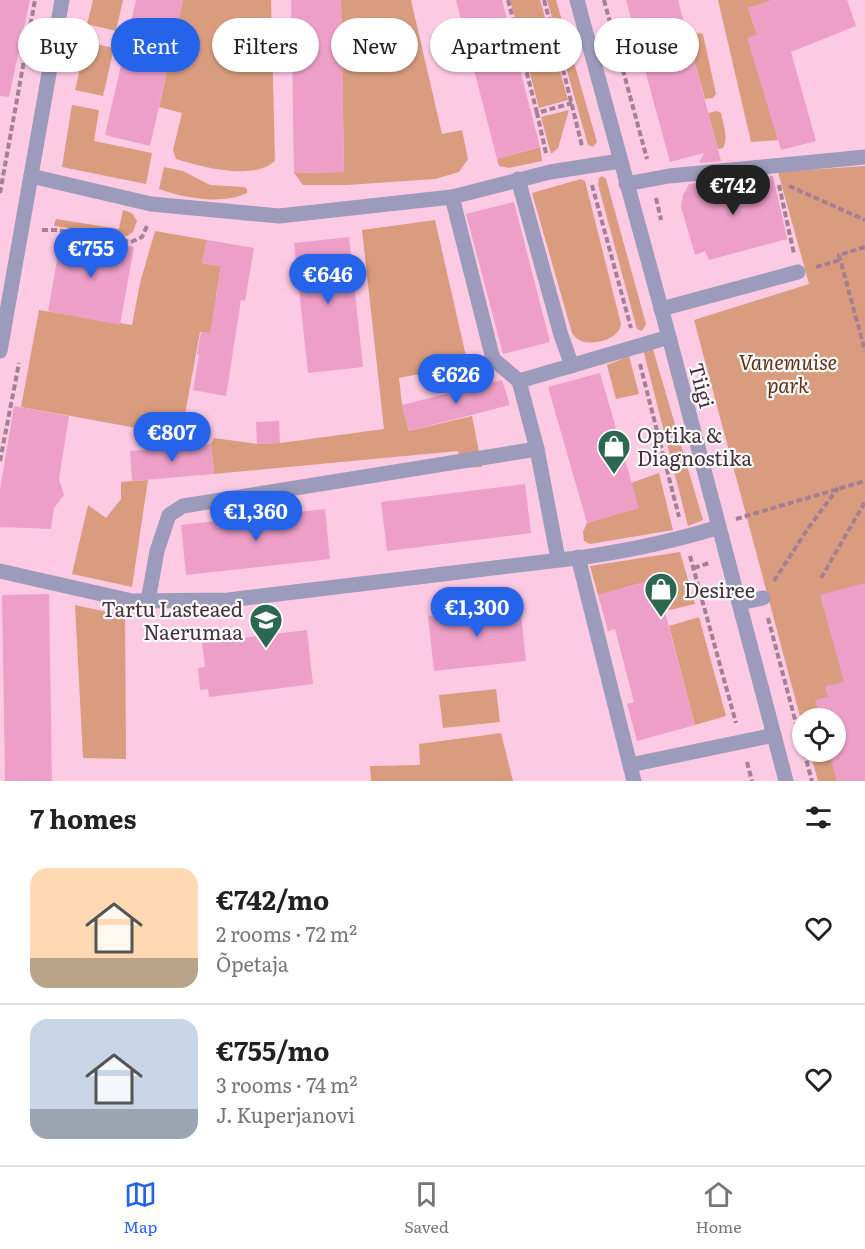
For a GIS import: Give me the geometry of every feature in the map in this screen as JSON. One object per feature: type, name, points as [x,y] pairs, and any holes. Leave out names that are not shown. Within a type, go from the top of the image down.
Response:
[{"type":"street","points":[[0,351],[62,0]]},
{"type":"street","name":"Tiigi","points":[[576,0],[662,309],[786,781]]},
{"type":"street","points":[[626,184],[692,173],[865,157]]},
{"type":"street","points":[[31,176],[151,204],[279,216],[452,197],[550,172],[620,161]]},
{"type":"street","points":[[518,179],[561,335],[572,366]]},
{"type":"street","points":[[452,197],[493,359],[519,381],[537,449],[558,560]]},
{"type":"street","points":[[662,309],[798,272]]},
{"type":"street","points":[[519,381],[669,337]]},
{"type":"street","points":[[148,601],[157,551],[169,515],[183,506],[537,449]]},
{"type":"street","points":[[0,570],[132,601],[228,600],[636,549],[719,528]]},
{"type":"street","points":[[578,557],[634,781]]},
{"type":"street","points":[[739,603],[763,598]]},
{"type":"street","points":[[630,765],[774,735]]},
{"type":"path","points":[[0,193],[35,0]]},
{"type":"path","points":[[508,0],[513,18]]},
{"type":"path","points":[[544,0],[549,18]]},
{"type":"path","points":[[527,72],[550,172]]},
{"type":"path","points":[[564,72],[586,166],[752,781]]},
{"type":"path","points":[[537,113],[572,103]]},
{"type":"path","points":[[798,272],[778,181],[865,220]]},
{"type":"path","points":[[42,230],[57,230],[131,242],[142,237],[149,221],[151,204]]},
{"type":"path","points":[[865,247],[839,255],[865,351]]},
{"type":"path","points":[[719,528],[739,518],[865,481]]},
{"type":"path","points":[[792,708],[763,598],[809,527],[839,488]]},
{"type":"path","points":[[821,578],[865,502]]},
{"type":"path","points":[[694,568],[710,562]]},
{"type":"path","points":[[807,762],[812,781]]},
{"type":"green space","points":[[93,0],[123,0],[119,18],[111,18],[111,30],[99,27],[99,18],[88,18]]},
{"type":"green space","points":[[183,0],[271,0],[271,18],[212,18],[212,72],[273,72],[275,161],[265,167],[241,171],[199,166],[176,159],[173,150],[182,113],[159,107],[167,72],[200,72],[200,18],[179,18]]},
{"type":"green space","points":[[341,0],[411,0],[415,18],[341,18]]},
{"type":"green space","points":[[510,0],[540,0],[545,18],[515,18]]},
{"type":"green space","points":[[547,0],[556,0],[561,18],[552,18]]},
{"type":"green space","points":[[718,0],[773,0],[748,8],[757,34],[778,140],[751,142]]},
{"type":"green space","points":[[418,30],[442,134],[462,130],[468,159],[459,172],[435,179],[347,185],[303,185],[294,173],[344,172],[342,72],[418,72]]},
{"type":"green space","points":[[699,33],[703,34],[716,94],[713,98],[705,99],[697,72]]},
{"type":"green space","points":[[99,45],[111,47],[111,61],[103,96],[75,90],[79,72],[99,72]]},
{"type":"green space","points":[[530,72],[560,72],[568,100],[539,108]]},
{"type":"green space","points":[[567,72],[577,72],[597,142],[593,147],[588,145]]},
{"type":"green space","points":[[72,105],[99,110],[94,141],[152,153],[146,184],[62,167]]},
{"type":"green space","points":[[569,110],[558,148],[551,154],[541,117]]},
{"type":"green space","points":[[717,111],[721,113],[726,135],[723,148],[718,149],[708,113]]},
{"type":"green space","points":[[540,147],[542,161],[509,168],[499,166],[497,159]]},
{"type":"green space","name":"Vanemuise park","points":[[865,166],[865,781],[818,781],[813,762],[846,762],[846,708],[798,708],[694,320],[809,284],[778,172]]},
{"type":"green space","points":[[164,167],[183,171],[210,185],[244,187],[247,193],[226,199],[203,199],[159,189]]},
{"type":"green space","points":[[602,176],[606,179],[646,324],[642,331],[636,326],[598,184]]},
{"type":"green space","points":[[581,179],[585,181],[621,324],[611,338],[591,343],[579,340],[572,333],[532,193]]},
{"type":"green space","points":[[123,210],[132,213],[137,221],[133,232],[127,236],[54,226],[56,219],[119,229]]},
{"type":"green space","points":[[435,220],[468,365],[399,378],[402,405],[409,431],[472,416],[482,467],[462,468],[458,451],[214,474],[211,444],[214,438],[257,444],[280,443],[384,429],[362,230]]},
{"type":"green space","points":[[155,231],[207,240],[202,263],[221,266],[216,296],[218,310],[214,334],[200,332],[181,436],[21,407],[39,310],[132,325],[140,283]]},
{"type":"green space","points":[[652,346],[703,520],[688,526],[643,349]]},
{"type":"green space","points":[[629,356],[639,394],[616,399],[607,365]]},
{"type":"green space","points":[[659,473],[673,530],[590,544],[584,541],[583,532],[587,523],[638,508],[631,483]]},
{"type":"green space","points":[[148,480],[132,587],[72,574],[88,505],[106,518],[121,499],[121,482]]},
{"type":"green space","points":[[680,552],[695,604],[665,611],[656,579],[598,595],[590,566]]},
{"type":"green space","points":[[75,605],[125,616],[126,759],[83,758]]},
{"type":"green space","points":[[699,617],[726,716],[695,725],[669,626]]},
{"type":"green space","points":[[496,689],[500,722],[443,728],[439,695]]},
{"type":"green space","points":[[501,733],[513,781],[371,781],[370,766],[420,765],[419,744]]},
{"type":"building","points":[[0,0],[30,0],[26,18],[18,18],[18,55],[9,97],[0,96]]},
{"type":"building","points":[[136,0],[183,0],[179,18],[132,18]]},
{"type":"building","points":[[291,0],[341,0],[341,18],[331,18],[331,72],[342,72],[344,172],[294,173],[292,72],[319,72],[319,18],[291,18]]},
{"type":"building","points":[[456,0],[502,0],[507,18],[461,18]]},
{"type":"building","points":[[626,0],[678,0],[683,18],[631,18]]},
{"type":"building","points":[[773,0],[847,0],[856,26],[791,52],[816,141],[781,150],[747,38],[757,34],[748,8]]},
{"type":"building","points":[[119,72],[167,72],[150,146],[105,135]]},
{"type":"building","points":[[475,72],[521,72],[540,147],[497,159]]},
{"type":"building","points":[[646,72],[697,72],[721,161],[699,163],[704,153],[670,162]]},
{"type":"building","points":[[773,176],[787,239],[709,260],[705,251],[695,255],[681,207],[683,195],[689,184]]},
{"type":"building","points":[[514,202],[550,342],[503,354],[466,214]]},
{"type":"building","points":[[62,233],[134,247],[120,325],[48,311]]},
{"type":"building","points":[[349,237],[363,367],[308,373],[294,243]]},
{"type":"building","points":[[207,240],[254,248],[245,301],[241,300],[226,396],[193,390],[201,332],[210,333],[221,266],[202,263]]},
{"type":"building","points":[[600,373],[639,508],[587,523],[548,387]]},
{"type":"building","points":[[502,380],[510,405],[409,431],[402,405]]},
{"type":"building","points":[[14,406],[69,416],[59,479],[64,495],[54,508],[51,529],[0,527],[0,490]]},
{"type":"building","points":[[279,421],[280,443],[257,444],[256,422]]},
{"type":"building","points":[[211,444],[214,474],[132,481],[130,451]]},
{"type":"building","points":[[525,484],[531,533],[387,551],[381,502]]},
{"type":"building","points":[[325,509],[330,559],[186,575],[181,525]]},
{"type":"building","points":[[656,579],[695,725],[637,741],[627,704],[634,702],[615,629],[608,631],[598,595]]},
{"type":"building","points":[[865,583],[865,781],[837,781],[832,762],[846,762],[846,708],[817,708],[815,700],[828,697],[825,686],[844,682],[820,595]]},
{"type":"building","points":[[49,594],[52,781],[5,781],[2,595]]},
{"type":"building","points":[[520,605],[526,661],[434,671],[428,616]]},
{"type":"building","points":[[307,630],[313,684],[209,697],[208,689],[200,690],[198,668],[205,667],[202,643]]},
{"type":"place","name":"Optika & Diagnostika","points":[[614,475]]},
{"type":"place","name":"Desiree","points":[[661,618]]},
{"type":"place","name":"Tartu Lasteaed Naerumaa","points":[[266,649]]}]
